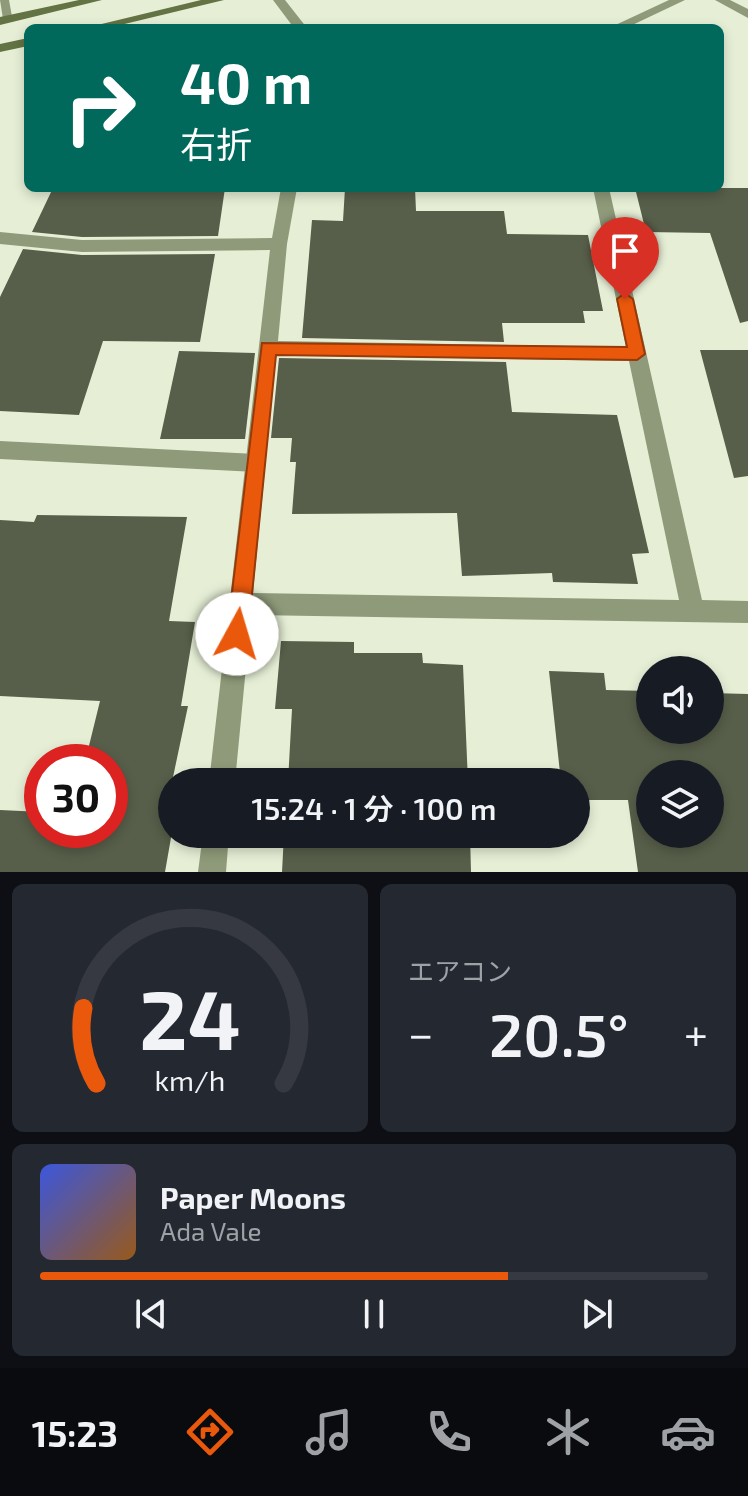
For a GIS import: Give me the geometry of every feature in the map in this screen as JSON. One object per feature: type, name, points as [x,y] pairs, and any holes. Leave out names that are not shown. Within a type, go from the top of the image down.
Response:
[{"type":"street","points":[[3,0],[4,20],[96,0]]},
{"type":"street","points":[[109,24],[218,0]]},
{"type":"street","points":[[279,0],[298,24]]},
{"type":"street","points":[[624,24],[679,0]]},
{"type":"street","points":[[721,0],[748,14]]},
{"type":"street","points":[[0,48],[24,43]]},
{"type":"street","points":[[223,768],[279,244],[288,192]]},
{"type":"street","points":[[602,192],[693,611]]},
{"type":"street","points":[[0,238],[82,246],[279,244]]},
{"type":"street","points":[[268,348],[637,354]]},
{"type":"street","points":[[0,450],[256,463]]},
{"type":"street","points":[[240,604],[748,612]]},
{"type":"street","points":[[212,872],[215,848]]},
{"type":"building","points":[[724,188],[748,188],[748,321],[740,323],[710,233],[646,232],[636,192],[724,192]]},
{"type":"building","points":[[51,192],[224,192],[218,236],[82,237],[32,232]]},
{"type":"building","points":[[345,192],[415,192],[416,211],[504,211],[507,234],[588,235],[603,311],[583,311],[585,323],[502,323],[504,342],[302,338],[312,220],[343,221]]},
{"type":"building","points":[[23,249],[82,255],[215,254],[200,342],[103,341],[79,415],[0,411],[0,297]]},
{"type":"building","points":[[700,350],[748,350],[748,476],[734,478]]},
{"type":"building","points":[[179,351],[255,353],[245,439],[160,439]]},
{"type":"building","points":[[279,358],[506,362],[512,412],[617,415],[649,553],[632,554],[638,584],[553,582],[552,573],[462,576],[457,513],[292,514],[296,462],[290,462],[292,438],[271,438]]},
{"type":"building","points":[[37,515],[187,517],[169,621],[195,622],[181,706],[188,706],[175,768],[158,768],[158,848],[169,848],[165,872],[0,872],[0,810],[24,811],[24,848],[128,848],[128,744],[89,744],[100,701],[0,696],[0,520],[34,522]]},
{"type":"building","points":[[281,641],[354,642],[354,653],[422,653],[423,663],[463,665],[467,768],[289,768],[292,709],[275,709]]},
{"type":"building","points":[[549,671],[604,673],[606,690],[636,691],[636,744],[724,744],[724,693],[748,694],[748,872],[638,872],[628,800],[590,800],[590,768],[559,768]]},
{"type":"building","points":[[283,848],[470,848],[471,872],[282,872]]},
{"type":"route","points":[[237,634],[268,348],[637,354],[625,299]]}]
